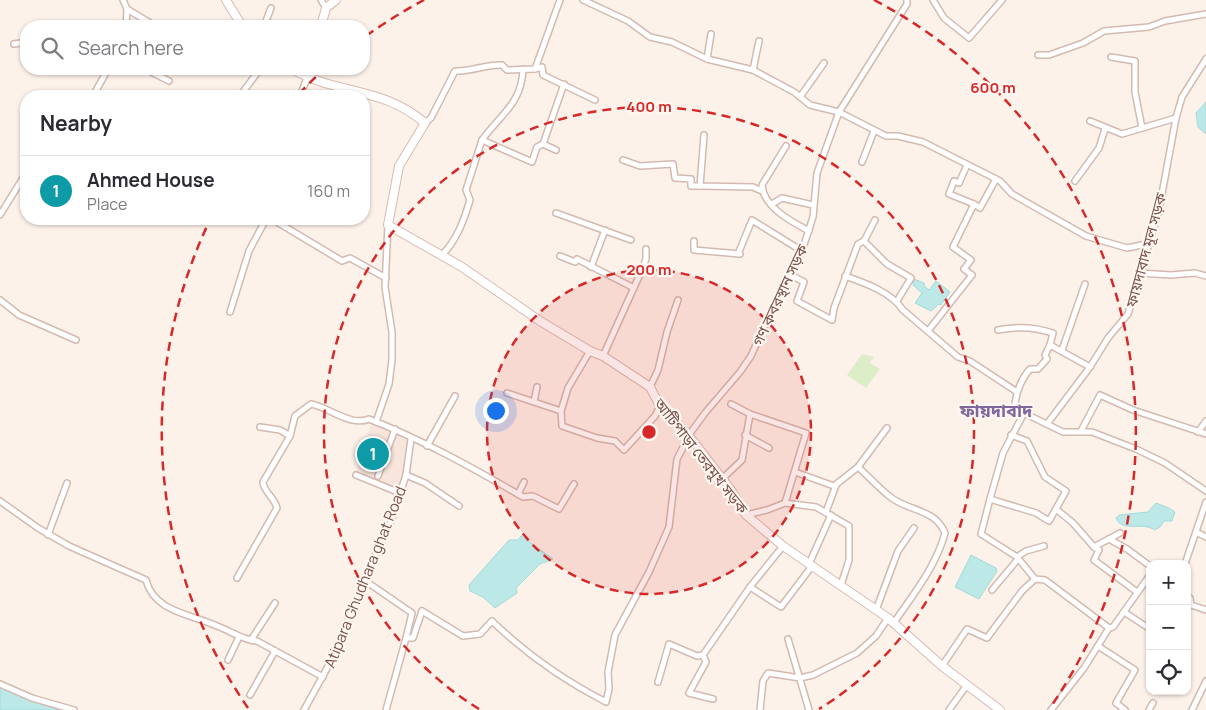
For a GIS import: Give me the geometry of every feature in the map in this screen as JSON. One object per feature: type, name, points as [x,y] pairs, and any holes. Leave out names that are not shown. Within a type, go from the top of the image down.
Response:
[{"type":"main road","points":[[226,0],[238,20]]},
{"type":"main road","points":[[322,20],[326,8],[336,0]]},
{"type":"main road","points":[[303,75],[356,90]]},
{"type":"main road","points":[[370,94],[383,97],[405,108],[425,124],[399,166],[388,224]]},
{"type":"main road","name":"আটিপাড়া তেরমুখ সড়ক","points":[[388,224],[442,255],[540,321],[590,351],[603,356],[650,387],[660,406],[689,436],[722,479],[746,515],[783,546],[842,585],[891,621],[942,666],[1000,710]]},
{"type":"street","points":[[123,0],[127,9],[126,20]]},
{"type":"street","points":[[321,0],[326,8]]},
{"type":"street","points":[[535,69],[560,0]]},
{"type":"street","points":[[582,0],[628,21],[650,37],[672,42],[706,59],[753,70],[800,97],[810,105],[839,112],[886,136],[898,136],[923,142],[996,179],[1012,194],[1086,236],[1127,248],[1151,243]]},
{"type":"street","name":"গণ কবরস্থান সড়ক","points":[[422,611],[463,636],[480,634],[492,621],[523,648],[562,677],[606,702],[609,689],[608,672],[615,635],[657,556],[669,527],[677,460],[689,436],[705,412],[751,356],[779,293],[802,252],[809,231],[817,173],[839,112],[907,4],[907,0]]},
{"type":"street","points":[[933,0],[944,18],[969,38],[1002,0]]},
{"type":"street","points":[[266,20],[271,8]]},
{"type":"street","points":[[127,9],[145,20]]},
{"type":"street","points":[[1038,55],[1049,55],[1083,43],[1104,31],[1149,27],[1206,14]]},
{"type":"street","points":[[706,59],[711,34]]},
{"type":"street","points":[[753,70],[759,41]]},
{"type":"street","points":[[14,44],[20,43]]},
{"type":"street","points":[[1111,57],[1135,61],[1135,92],[1142,128]]},
{"type":"street","name":"ফায়দাবাদ মূল সড়ক","points":[[1047,424],[1090,367],[1108,338],[1128,314],[1139,274],[1151,243],[1176,118],[1182,97],[1206,58]]},
{"type":"street","points":[[800,97],[824,63]]},
{"type":"street","points":[[425,124],[430,118],[454,71],[482,68],[490,64],[502,65],[507,70],[542,68],[543,75],[595,100]]},
{"type":"street","points":[[442,255],[457,236],[467,212],[470,200],[466,190],[482,140],[495,122],[517,99],[523,69]]},
{"type":"street","points":[[96,90],[105,75]]},
{"type":"street","points":[[157,75],[169,81]]},
{"type":"street","points":[[244,90],[256,75]]},
{"type":"street","points":[[303,90],[309,78]]},
{"type":"street","points":[[482,140],[532,162],[537,147],[543,144],[564,84]]},
{"type":"street","points":[[1090,121],[1122,134],[1153,123],[1164,123],[1176,118]]},
{"type":"street","points":[[1075,181],[1099,148],[1105,128]]},
{"type":"street","points":[[862,162],[874,131]]},
{"type":"street","points":[[700,186],[704,135]]},
{"type":"street","points":[[543,144],[556,150]]},
{"type":"street","points":[[762,191],[762,185],[786,146]]},
{"type":"street","points":[[623,160],[640,166],[673,164],[675,178],[691,179],[691,186],[753,187],[762,191],[780,215],[809,231]]},
{"type":"street","points":[[967,165],[959,183],[954,181],[949,194],[980,208],[996,179]]},
{"type":"street","points":[[0,215],[20,183]]},
{"type":"street","points":[[772,204],[782,198],[813,205]]},
{"type":"street","points":[[928,331],[972,276],[964,269],[971,260],[953,247],[974,204]]},
{"type":"street","points":[[556,213],[631,240]]},
{"type":"street","points":[[694,240],[694,250],[740,254],[738,254],[752,220],[802,252]]},
{"type":"street","points":[[789,274],[804,282],[797,301],[832,320],[834,308],[858,244],[864,241],[875,220]]},
{"type":"street","points":[[376,422],[389,384],[392,360],[392,332],[386,301],[388,224]]},
{"type":"street","points":[[230,312],[248,251],[263,225]]},
{"type":"street","points":[[282,225],[342,261],[349,257],[386,278]]},
{"type":"street","points":[[592,266],[605,230]]},
{"type":"street","points":[[864,241],[887,264],[911,278],[897,301]]},
{"type":"street","points":[[603,356],[646,259],[646,249]]},
{"type":"street","points":[[560,256],[575,262],[577,259],[634,288]]},
{"type":"street","points":[[1139,274],[1171,275],[1195,272],[1206,276]]},
{"type":"street","points":[[845,276],[860,281],[897,301],[903,310],[958,357],[970,361],[1017,392]]},
{"type":"street","points":[[1062,350],[1084,284]]},
{"type":"street","points":[[0,300],[19,315],[76,340]]},
{"type":"street","points":[[650,387],[658,370],[666,332],[678,300]]},
{"type":"street","points":[[998,330],[1014,327],[1042,329],[1053,334],[1045,356],[1047,359],[1038,369],[1030,369],[1024,375],[1017,392],[1015,403],[1024,413],[1063,432],[1092,432],[1136,449],[1164,463],[1206,491]]},
{"type":"street","points":[[1050,345],[1090,367]]},
{"type":"street","points":[[590,351],[568,388],[561,411],[562,426],[596,438],[615,441],[624,450],[655,416],[660,406]]},
{"type":"street","points":[[534,402],[537,387]]},
{"type":"street","points":[[507,394],[561,411]]},
{"type":"street","points":[[1081,431],[1100,395],[1133,410],[1206,434]]},
{"type":"street","points":[[426,446],[455,396]]},
{"type":"street","points":[[237,578],[277,508],[276,503],[262,485],[290,436],[295,416],[311,404],[323,406],[351,419],[363,422],[368,419],[395,429],[411,439],[454,457],[523,497],[533,496],[561,508],[574,484]]},
{"type":"street","points":[[731,404],[750,414],[806,433],[785,503]]},
{"type":"street","points":[[1024,413],[1003,453],[981,534],[1017,558],[1035,579],[1046,580],[1109,628]]},
{"type":"street","points":[[722,479],[742,460],[750,414]]},
{"type":"street","points":[[1198,432],[1206,421]]},
{"type":"street","points":[[260,427],[280,430],[290,436]]},
{"type":"street","points":[[795,472],[830,486],[836,485],[858,467],[887,428]]},
{"type":"street","points":[[378,476],[395,429]]},
{"type":"street","points":[[745,435],[770,448]]},
{"type":"street","points":[[990,500],[1036,514],[1049,521],[1066,491],[1045,477],[1027,441],[1011,435]]},
{"type":"street","name":"Atipara Ghudhara ghat Road","points":[[304,710],[336,652],[364,580],[392,519],[406,475],[411,439]]},
{"type":"street","points":[[760,710],[763,681],[768,673],[800,678],[813,675],[857,652],[876,636],[891,621],[927,574],[945,533],[934,517],[890,497],[858,467]]},
{"type":"street","points":[[356,475],[400,493]]},
{"type":"street","points":[[406,475],[425,483],[459,506]]},
{"type":"street","points":[[48,535],[67,482]]},
{"type":"street","points":[[518,494],[524,482]]},
{"type":"street","points":[[750,586],[781,607],[810,565],[836,485]]},
{"type":"street","points":[[0,501],[48,535],[146,580],[149,593],[169,608],[218,626],[239,637],[257,641],[323,678]]},
{"type":"street","points":[[1186,560],[1206,502]]},
{"type":"street","points":[[746,515],[768,510],[785,503],[806,505],[828,514],[849,526],[849,560],[842,585]]},
{"type":"street","points":[[1056,508],[1099,550],[1094,560],[1137,592]]},
{"type":"street","points":[[876,610],[898,551],[914,528]]},
{"type":"street","points":[[1196,532],[1206,537]]},
{"type":"street","points":[[1094,547],[1120,533]]},
{"type":"street","points":[[1109,539],[1127,548],[1146,563]]},
{"type":"street","points":[[658,682],[669,644],[697,656],[703,655],[750,586],[783,546]]},
{"type":"street","points":[[992,590],[1017,558],[1026,551],[1044,546]]},
{"type":"street","points":[[942,666],[967,629],[987,638],[1022,590],[1035,579]]},
{"type":"street","points":[[364,580],[412,613],[417,614],[422,611]]},
{"type":"street","points":[[1050,710],[1084,668],[1109,628],[1113,627],[1146,580]]},
{"type":"street","points":[[251,640],[276,602]]},
{"type":"street","points":[[1191,605],[1206,610]]},
{"type":"street","points":[[406,638],[413,638],[422,611]]},
{"type":"street","points":[[1124,612],[1146,626]]},
{"type":"street","points":[[386,710],[412,613]]},
{"type":"street","points":[[228,660],[239,637]]},
{"type":"street","points":[[788,639],[809,710]]},
{"type":"street","points":[[1098,646],[1135,670],[1116,703],[1125,710]]},
{"type":"street","points":[[250,695],[275,651]]},
{"type":"street","points":[[703,655],[706,662],[689,693],[713,699]]},
{"type":"street","points":[[1192,710],[1206,681]]},
{"type":"street","points":[[0,684],[32,698],[74,710]]},
{"type":"street","points":[[948,710],[967,685]]},
{"type":"street","points":[[1149,710],[1153,703]]},
{"type":"shaded area","points":[[372,421],[410,439],[409,459],[400,493],[356,475]]},
{"type":"green space","points":[[862,354],[874,357],[870,363],[880,369],[866,388],[847,375]]},
{"type":"water","points":[[1206,102],[1206,134],[1198,127],[1196,113]]},
{"type":"water","points":[[914,279],[924,283],[925,287],[929,290],[936,281],[950,292],[941,305],[939,304],[931,311],[915,303],[922,293],[913,285]]},
{"type":"water","points":[[1156,503],[1175,512],[1172,521],[1164,521],[1155,530],[1144,526],[1123,525],[1116,518],[1119,515],[1148,512]]},
{"type":"water","points":[[521,536],[553,559],[540,564],[516,588],[517,593],[495,608],[483,597],[470,591],[469,585],[509,540],[518,540]]},
{"type":"water","points":[[971,555],[996,568],[997,571],[979,599],[955,587]]},
{"type":"water","points":[[0,686],[70,710],[0,710]]},
{"type":"place","name":"Ahmed House","points":[[373,454]]},
{"type":"district","name":"ফায়দাবাদ","points":[[996,410]]}]
